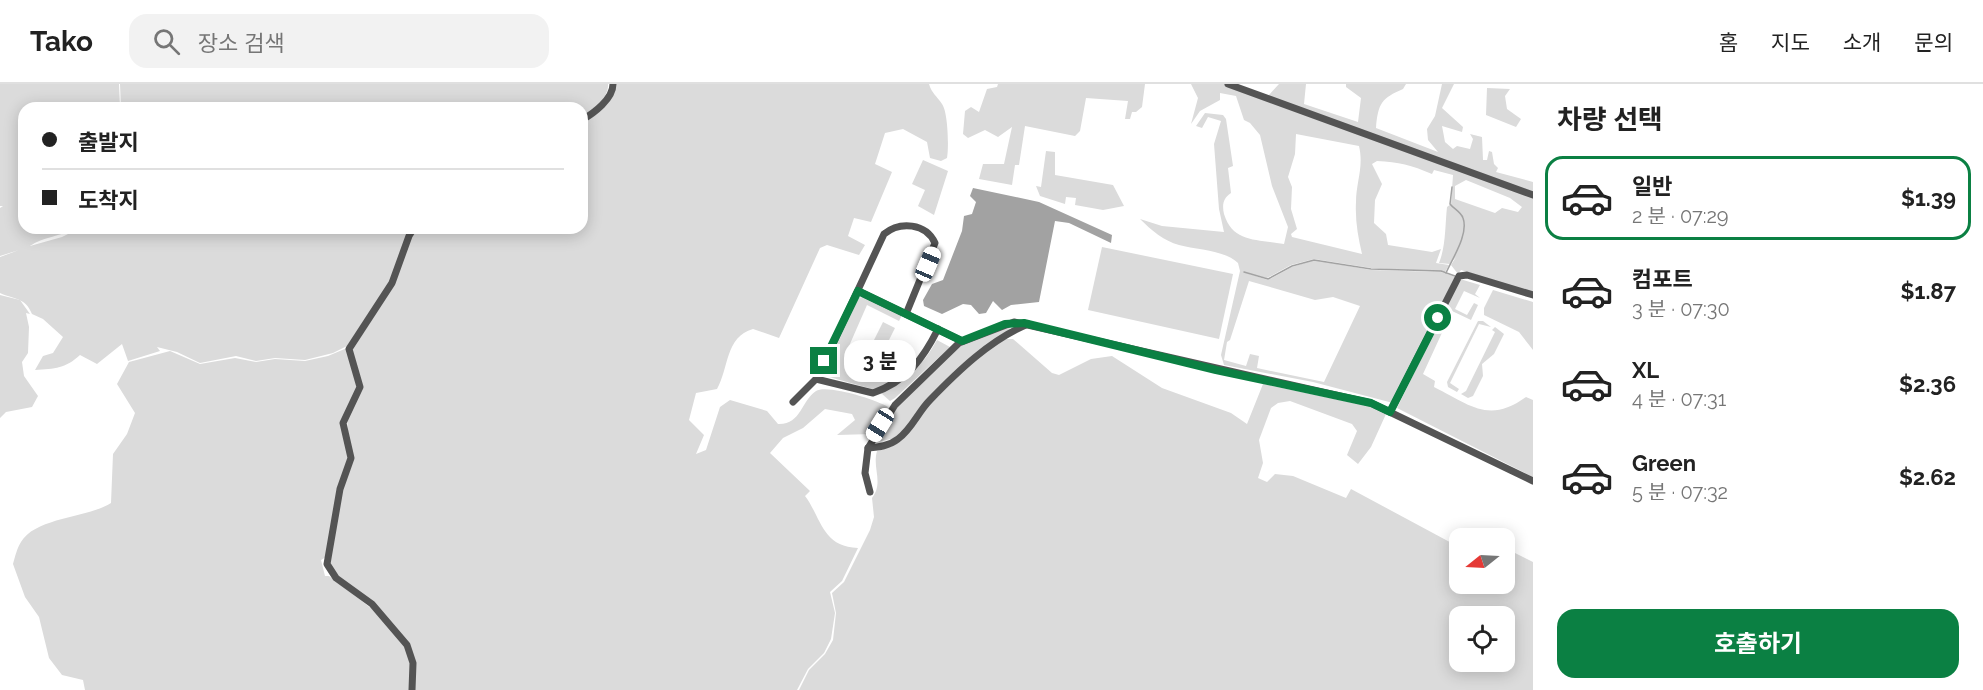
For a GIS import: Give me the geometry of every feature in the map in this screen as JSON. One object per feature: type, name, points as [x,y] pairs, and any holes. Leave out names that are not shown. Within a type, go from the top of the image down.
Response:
[{"type":"street","points":[[588,115],[603,103],[611,93],[613,84]]},
{"type":"street","points":[[1228,84],[1533,195]]},
{"type":"street","points":[[793,402],[816,379],[884,234],[908,225],[924,230],[933,237],[935,247],[906,314]]},
{"type":"street","points":[[410,234],[392,283],[349,349],[360,387],[344,423],[351,458],[340,489],[327,564],[336,578],[372,604],[406,645],[413,663],[412,690]]},
{"type":"street","points":[[1390,412],[1459,276],[1467,274],[1533,295]]},
{"type":"street","points":[[858,291],[962,341]]},
{"type":"street","points":[[870,492],[865,473],[868,448],[895,405],[930,368],[962,341],[1005,324],[1028,324],[1124,348],[1371,403],[1533,481]]},
{"type":"street","points":[[868,448],[887,446],[900,438],[929,400],[959,372],[990,345],[1028,324]]},
{"type":"street","points":[[816,379],[873,393],[882,390],[914,368],[924,357],[938,329]]},
{"type":"shaded area","points":[[0,84],[119,84],[120,102],[18,102],[18,234],[62,234],[30,246],[68,234],[408,234],[390,281],[347,346],[333,353],[305,360],[275,358],[256,361],[236,356],[200,363],[177,352],[157,347],[160,351],[128,361],[122,344],[97,364],[80,355],[60,367],[35,370],[43,356],[53,353],[63,337],[43,319],[32,314],[23,302],[0,293],[0,257],[19,250],[0,256],[0,208],[3,206],[0,206]]},
{"type":"shaded area","points":[[120,84],[608,84],[603,99],[588,112],[588,102],[121,102]]},
{"type":"shaded area","points":[[614,84],[929,84],[944,108],[948,130],[947,158],[941,161],[930,158],[927,142],[903,129],[885,133],[875,164],[892,172],[871,222],[854,218],[848,236],[865,245],[859,255],[827,245],[820,248],[779,338],[753,329],[737,339],[732,346],[717,389],[696,393],[689,420],[704,435],[696,454],[706,450],[720,407],[730,400],[767,411],[778,424],[792,421],[811,395],[822,389],[852,394],[888,407],[872,434],[837,435],[855,420],[852,414],[825,409],[803,428],[783,438],[770,453],[810,491],[805,496],[830,537],[846,546],[858,548],[842,581],[830,592],[835,613],[831,639],[824,653],[808,669],[797,690],[415,690],[415,663],[391,622],[337,576],[332,570],[329,559],[342,491],[351,467],[347,419],[362,387],[352,351],[394,284],[412,234],[588,234],[588,119],[604,107],[614,90]]},
{"type":"shaded area","points":[[998,84],[1145,84],[1142,107],[1132,112],[1130,119],[1125,119],[1128,101],[1086,98],[1080,131],[1075,136],[1025,126],[1019,165],[1015,165],[1012,185],[979,179],[983,164],[1004,164],[1012,127],[998,137],[985,130],[968,138],[963,134],[965,111],[971,107],[979,112],[987,89],[997,87]]},
{"type":"shaded area","points":[[1191,84],[1224,84],[1533,197],[1533,293],[1461,270],[1458,274],[1451,265],[1456,257],[1450,264],[1439,263],[1444,243],[1447,207],[1451,204],[1453,175],[1434,170],[1432,174],[1405,164],[1377,161],[1372,164],[1382,184],[1375,200],[1374,223],[1386,234],[1388,245],[1432,252],[1441,249],[1436,263],[1449,265],[1445,272],[1371,268],[1314,259],[1291,265],[1267,278],[1243,272],[1268,280],[1292,267],[1314,260],[1371,270],[1441,272],[1456,277],[1393,403],[1313,382],[1224,365],[1221,355],[1240,271],[1238,263],[1226,255],[1168,241],[1140,219],[1162,226],[1224,232],[1219,209],[1214,144],[1221,121],[1208,117],[1202,128],[1196,126],[1205,113],[1223,115],[1226,119],[1233,166],[1228,168],[1231,193],[1226,197],[1223,205],[1224,214],[1233,230],[1247,238],[1284,244],[1288,227],[1272,186],[1260,135],[1250,123],[1244,120],[1236,96],[1220,93],[1220,100],[1200,111],[1191,124],[1198,98]],"holes":[[[1296,134],[1359,146],[1361,161],[1356,195],[1356,215],[1362,254],[1292,237],[1291,234],[1297,229],[1291,209],[1292,187],[1288,177],[1295,154]],[[1466,180],[1510,198],[1522,207],[1518,212],[1502,208],[1495,213],[1455,199],[1455,186]],[[1249,281],[1315,300],[1333,297],[1360,306],[1324,382],[1257,368],[1259,356],[1250,354],[1246,366],[1224,360],[1227,342],[1230,340]]]},
{"type":"shaded area","points":[[1279,84],[1306,84],[1304,104],[1358,122],[1361,98],[1346,87],[1346,84],[1406,84],[1403,89],[1382,102],[1376,128],[1438,152],[1428,140],[1427,129],[1435,116],[1442,84],[1454,84],[1442,108],[1463,127],[1462,132],[1442,126],[1445,142],[1453,149],[1457,146],[1470,149],[1473,139],[1470,134],[1482,137],[1483,160],[1487,160],[1489,151],[1492,152],[1494,164],[1498,168],[1496,172],[1533,182],[1533,193],[1268,96]]},
{"type":"shaded area","points":[[1487,88],[1510,89],[1505,96],[1507,109],[1521,119],[1516,127],[1486,115]]},
{"type":"shaded area","points":[[1046,151],[1055,152],[1055,175],[1113,185],[1124,206],[1103,210],[1075,205],[1076,198],[1066,197],[1065,204],[1040,196],[1036,186],[1041,187]]},
{"type":"shaded area","points":[[923,160],[948,171],[934,215],[918,206],[925,190],[912,184]]},
{"type":"shaded area","points":[[973,188],[1039,202],[1112,235],[1111,243],[1069,223],[1055,221],[1039,302],[1011,305],[1002,310],[993,301],[986,313],[979,314],[971,305],[963,304],[942,314],[924,306],[923,300],[932,284],[943,280],[962,231],[964,216],[972,214],[976,202],[970,196]]},
{"type":"shaded area","points":[[1102,247],[1233,274],[1219,339],[1088,310]]},
{"type":"shaded area","points":[[1460,279],[1480,285],[1475,294],[1480,298],[1464,291],[1455,309],[1467,315],[1474,303],[1478,305],[1471,320],[1452,311],[1423,374],[1435,381],[1434,387],[1480,409],[1501,409],[1526,397],[1533,400],[1533,477],[1397,408]]},
{"type":"shaded area","points":[[1493,290],[1533,302],[1533,350],[1519,332],[1484,315],[1484,308]]},
{"type":"shaded area","points":[[0,295],[20,300],[30,314],[26,313],[29,327],[28,353],[22,362],[24,376],[38,396],[32,407],[6,412],[0,418]]},
{"type":"shaded area","points":[[863,297],[902,315],[899,321],[867,305],[846,353],[863,362],[883,322],[895,328],[887,344],[918,360],[892,382],[876,390],[822,375],[856,298]]},
{"type":"shaded area","points":[[1478,321],[1483,321],[1491,327],[1479,324],[1450,383],[1459,389],[1457,392],[1448,387],[1447,382]]},
{"type":"shaded area","points":[[1008,326],[1010,329],[988,344],[896,438],[877,442],[876,439],[901,402],[960,345]]},
{"type":"shaded area","points":[[1495,327],[1504,334],[1494,354],[1482,364],[1483,376],[1473,396],[1468,398],[1461,394],[1466,391],[1495,332],[1492,330]]},
{"type":"shaded area","points":[[1006,339],[1013,339],[1052,373],[1059,375],[1091,359],[1112,356],[1162,388],[1231,413],[1247,424],[1263,384],[1372,407],[1386,414],[1371,447],[1358,464],[1347,455],[1357,431],[1352,424],[1290,401],[1278,403],[1271,408],[1259,440],[1263,463],[1258,478],[1267,482],[1275,474],[1293,476],[1346,498],[1351,489],[1449,542],[1449,594],[1515,594],[1515,553],[1533,562],[1533,690],[799,690],[809,670],[825,654],[833,640],[836,613],[832,593],[844,582],[870,530],[874,517],[872,498],[878,481],[877,451],[894,444],[901,438],[931,403],[985,351]]},
{"type":"shaded area","points":[[937,340],[950,347],[895,398],[890,401],[881,393],[914,371]]},
{"type":"shaded area","points":[[347,348],[358,388],[343,416],[349,457],[326,557],[321,560],[325,576],[329,576],[376,612],[398,634],[406,646],[411,661],[409,690],[85,690],[83,680],[62,675],[49,658],[39,617],[25,597],[13,564],[21,542],[38,527],[111,503],[113,454],[127,434],[135,413],[117,384],[129,362],[170,351],[200,364],[235,358],[256,362],[275,359],[305,361],[328,356]]},
{"type":"waterway","points":[[1446,273],[1464,231],[1462,216],[1450,204],[1452,187]]},
{"type":"waterway","points":[[1244,272],[1268,279],[1292,266],[1314,260],[1371,269],[1441,271],[1455,276]]},
{"type":"route","points":[[824,361],[858,291],[962,341],[1005,324],[1024,323],[1216,370],[1371,403],[1390,412],[1438,318]]}]
